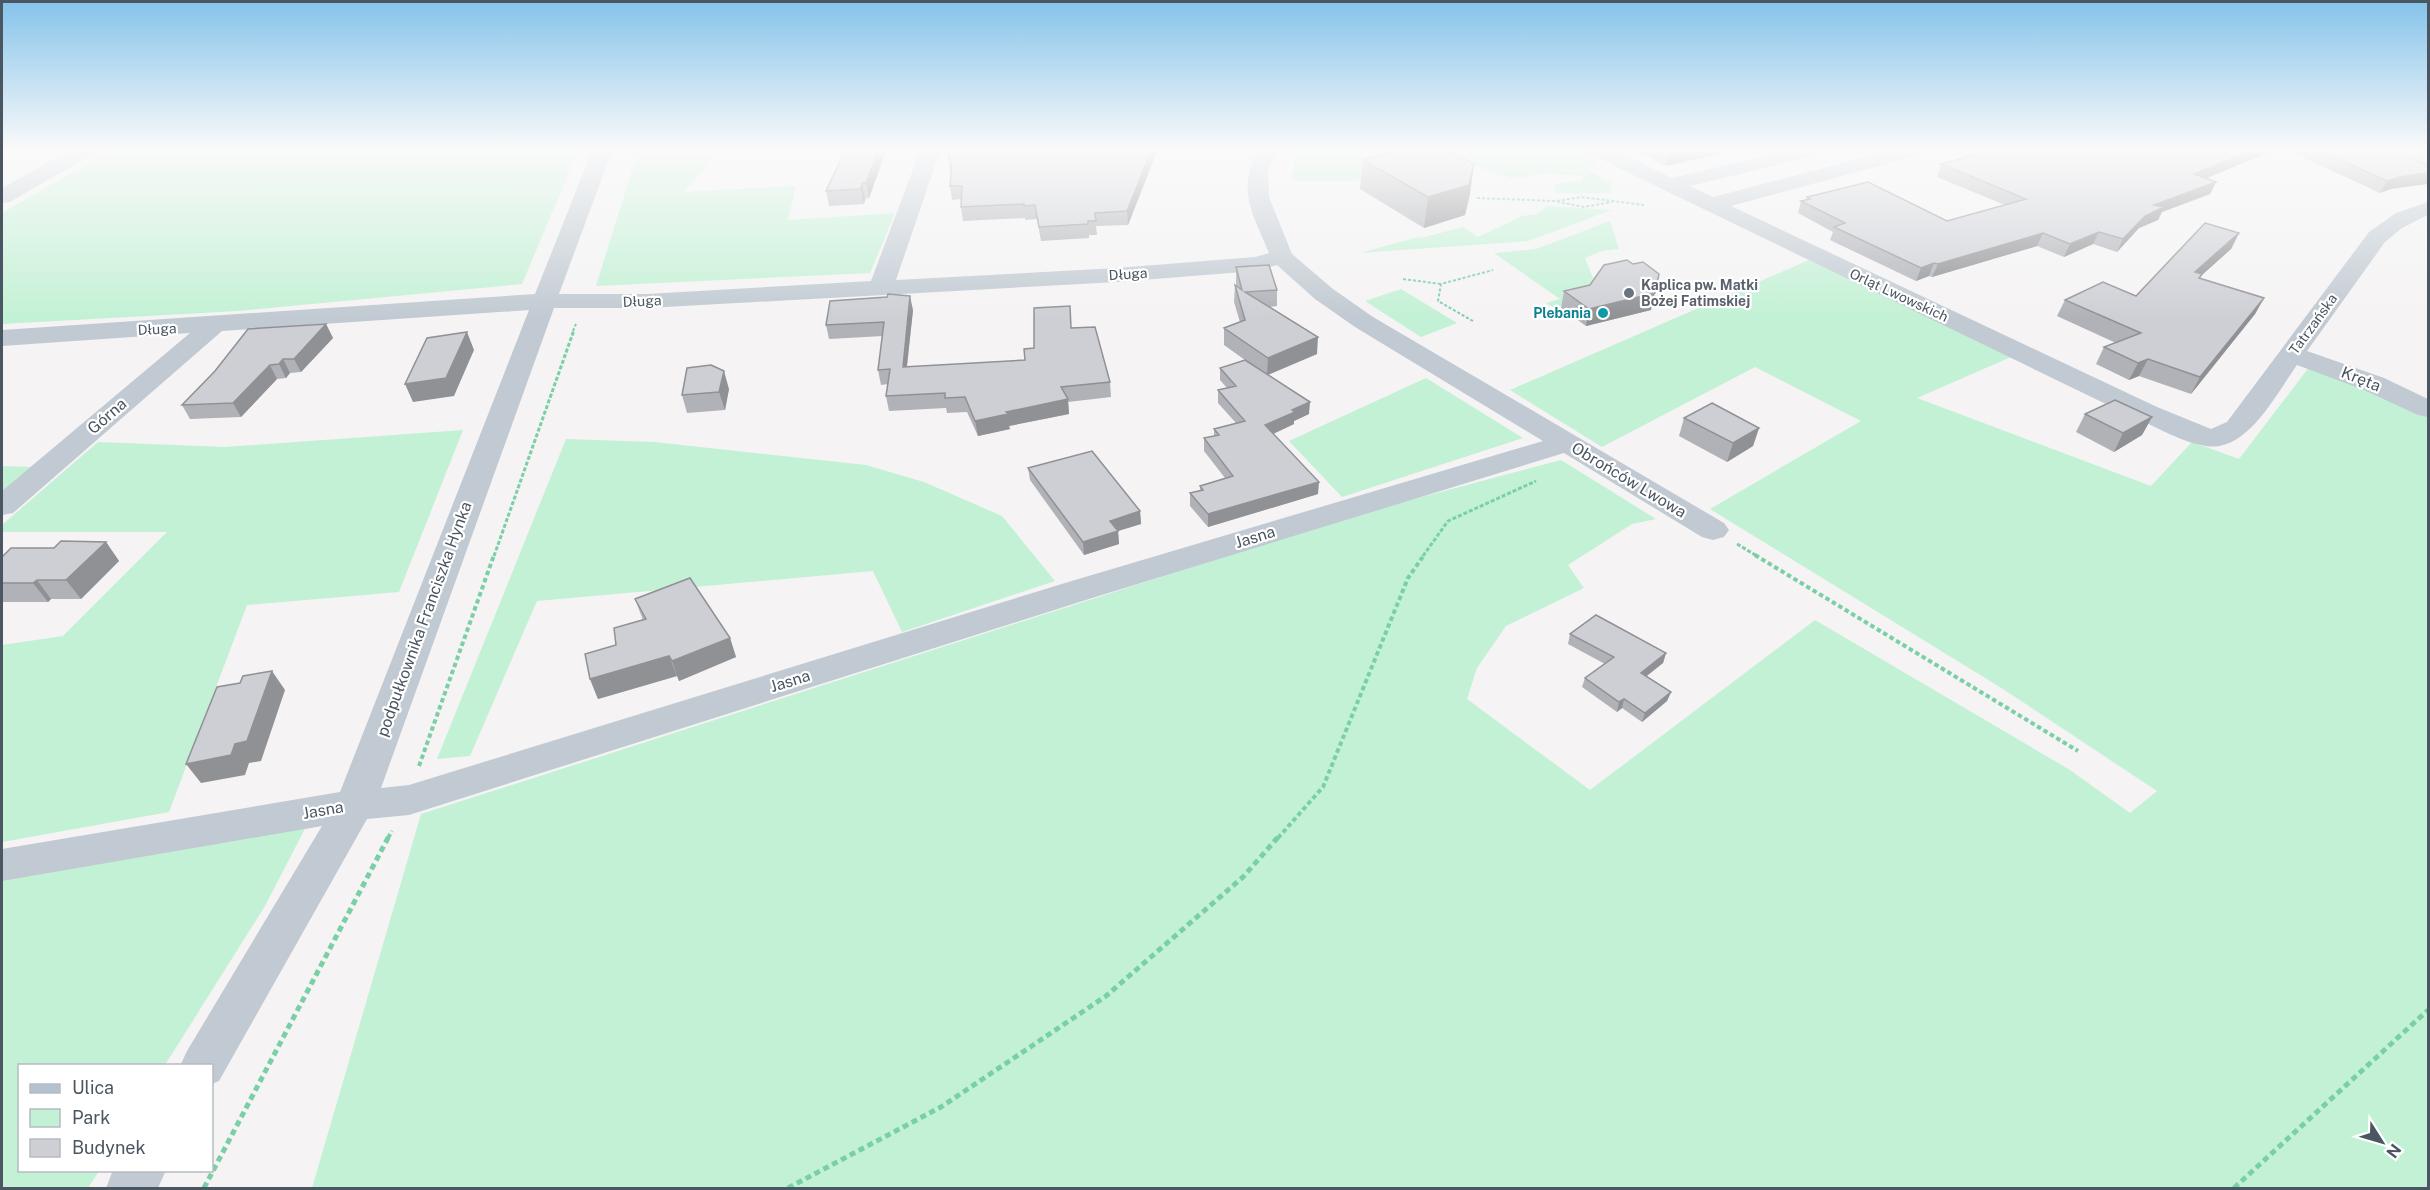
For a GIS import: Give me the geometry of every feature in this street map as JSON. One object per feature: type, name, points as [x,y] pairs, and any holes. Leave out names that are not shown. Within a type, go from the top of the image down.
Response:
[{"type":"street","name":"podpułkownika Franciszka Hynka","points":[[203,1064],[355,805],[581,207]]},
{"type":"street","points":[[882,288],[911,207]]},
{"type":"street","name":"Obrońców Lwowa","points":[[1262,207],[1282,257],[1324,294],[1364,322],[1713,530]]},
{"type":"street","name":"Orląt Lwowskich","points":[[1712,207],[2200,436]]},
{"type":"street","name":"Tatrzańska","points":[[2200,436],[2218,438],[2237,428],[2372,240],[2397,220],[2428,208]]},
{"type":"street","name":"Długa","points":[[2,338],[213,326],[546,301],[647,301],[1214,269],[1255,264],[1282,257]]},
{"type":"street","name":"Górna","points":[[2,506],[213,326]]},
{"type":"street","name":"Kręta","points":[[2292,354],[2374,384],[2428,409]]},
{"type":"street","name":"Jasna","points":[[2,865],[355,805],[409,800],[1066,594],[1567,443]]},
{"type":"street","points":[[131,1188],[140,1172]]},
{"type":"path","points":[[1403,279],[1441,284],[1493,270]]},
{"type":"path","points":[[1441,284],[1438,302],[1473,321]]},
{"type":"path","points":[[788,1188],[941,1107],[1106,996],[1243,877],[1323,787],[1408,578],[1448,521],[1536,481],[1567,443]]},
{"type":"path","points":[[1713,530],[2078,751]]},
{"type":"path","points":[[2234,1188],[2428,1010]]},
{"type":"green space","points":[[13,207],[555,207],[522,284],[238,311],[2,324],[2,213]]},
{"type":"green space","points":[[621,207],[791,207],[788,220],[895,213],[870,273],[596,286]]},
{"type":"green space","points":[[1546,207],[1612,210],[1528,241],[1360,253],[1463,227],[1478,237],[1522,216],[1537,214]]},
{"type":"green space","points":[[1610,221],[1619,249],[1602,251],[1585,258],[1599,293],[1555,308],[1546,303],[1560,299],[1494,253],[1536,249]]},
{"type":"green space","points":[[1809,260],[2011,357],[1917,398],[2151,486],[2192,442],[2239,459],[2310,366],[2428,415],[2428,1188],[312,1188],[421,814],[1358,514],[1561,460],[1656,519],[1632,524],[1568,565],[1584,588],[1506,626],[1477,668],[1467,699],[1590,790],[1815,620],[2070,770],[2130,813],[2157,791],[2003,689],[1710,509],[1861,421],[1755,367],[1602,447],[1510,390]]},
{"type":"green space","points":[[1401,289],[1457,323],[1421,337],[1365,301]]},
{"type":"green space","points":[[1426,378],[1523,438],[1342,497],[1289,441]]},
{"type":"green space","points":[[463,430],[399,592],[247,605],[169,812],[2,842],[2,645],[63,636],[167,532],[2,532],[2,525],[98,442],[225,447]]},
{"type":"green space","points":[[566,439],[654,442],[866,465],[924,482],[1002,516],[1055,581],[902,632],[873,571],[537,601],[470,756],[437,759]]},
{"type":"green space","points":[[2,466],[35,467],[2,494]]},
{"type":"green space","points":[[310,819],[265,906],[166,1064],[18,1064],[18,1172],[98,1172],[88,1188],[2,1188],[2,877]]},
{"type":"building","points":[[1035,207],[1129,207],[1127,211],[1095,213],[1096,221],[1088,221],[1088,224],[1039,227]]},
{"type":"building","points":[[1812,207],[1918,207],[1947,221],[1999,207],[2164,207],[2145,216],[2123,239],[2099,232],[2070,244],[2043,233],[1921,268],[1834,227],[1845,223]]},
{"type":"building","points":[[2205,223],[2239,233],[2195,272],[2202,274],[2199,278],[2264,298],[2200,377],[2148,359],[2138,363],[2104,347],[2141,333],[2065,300],[2103,282],[2136,296]]},
{"type":"building","points":[[1627,260],[1633,264],[1643,262],[1659,274],[1655,293],[1589,309],[1564,291],[1590,285],[1604,265]]},
{"type":"building","points":[[1269,265],[1277,290],[1245,292],[1318,337],[1268,358],[1224,328],[1245,320],[1235,285],[1242,290],[1236,267]]},
{"type":"building","points":[[888,294],[910,296],[903,367],[1025,360],[1024,349],[1034,348],[1034,308],[1070,306],[1071,328],[1095,327],[1110,382],[1061,387],[1068,399],[975,421],[965,397],[945,398],[945,393],[886,396],[890,369],[878,370],[884,322],[826,325],[830,301],[887,297]]},
{"type":"building","points":[[326,324],[294,359],[283,359],[279,364],[270,365],[233,403],[182,405],[215,371],[248,329]]},
{"type":"building","points":[[467,332],[446,378],[405,384],[427,338]]},
{"type":"building","points":[[1245,360],[1310,402],[1292,410],[1295,412],[1265,425],[1319,482],[1208,514],[1190,493],[1203,490],[1200,486],[1233,476],[1204,438],[1219,435],[1214,429],[1245,421],[1218,390],[1236,386],[1220,368]]},
{"type":"building","points":[[711,365],[724,371],[719,392],[682,395],[687,368]]},
{"type":"building","points":[[2115,400],[2152,417],[2123,433],[2085,414]]},
{"type":"building","points":[[1712,403],[1759,428],[1733,443],[1684,418]]},
{"type":"building","points":[[1092,451],[1140,511],[1110,521],[1118,531],[1083,542],[1028,468]]},
{"type":"building","points":[[61,541],[106,542],[66,580],[2,583],[2,557],[11,548],[54,548]]},
{"type":"building","points":[[690,578],[730,638],[672,661],[669,656],[590,679],[585,654],[616,645],[614,628],[646,619],[635,599]]},
{"type":"building","points":[[1596,615],[1666,653],[1641,673],[1671,692],[1645,713],[1624,699],[1619,702],[1585,678],[1614,657],[1570,634]]},
{"type":"building","points":[[272,671],[247,741],[235,744],[231,755],[186,764],[217,687],[240,683],[243,676]]},
{"type":"place","name":"Kaplica pw. Matki Bożej Fatimskiej","points":[[1629,293]]},
{"type":"place","name":"Plebania","points":[[1603,313]]}]
